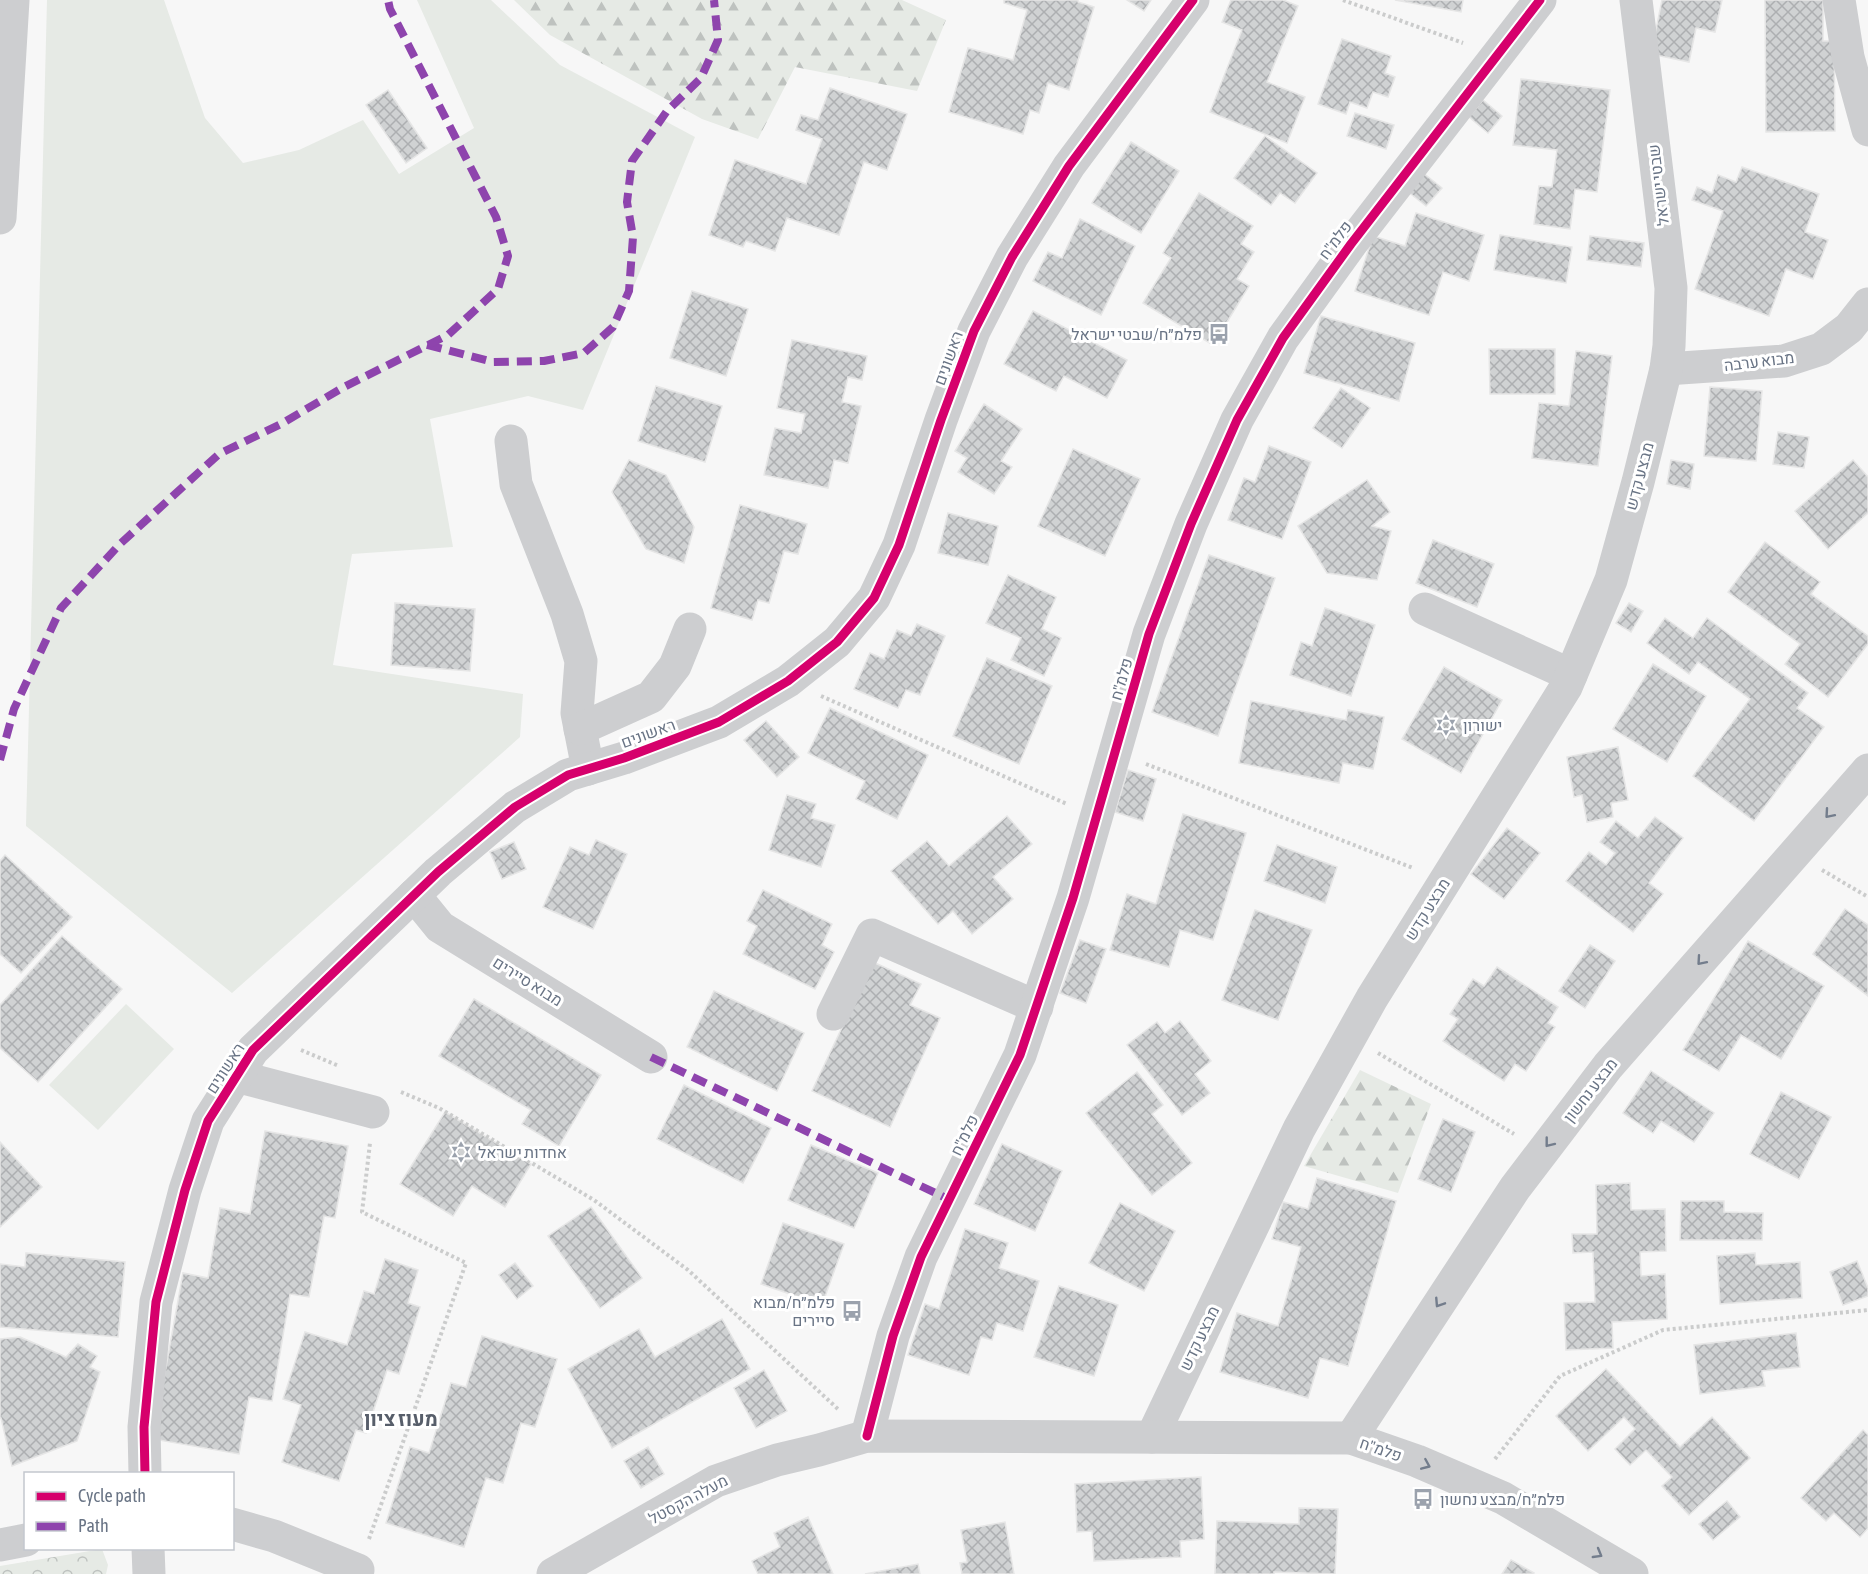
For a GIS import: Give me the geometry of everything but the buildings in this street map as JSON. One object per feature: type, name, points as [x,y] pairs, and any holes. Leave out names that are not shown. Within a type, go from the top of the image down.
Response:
[{"type":"street","points":[[0,218],[13,0]]},
{"type":"street","name":"ראשונים","points":[[146,1472],[144,1427],[156,1302],[185,1190],[208,1121],[253,1050],[438,872],[515,807],[568,775],[624,758],[719,722],[788,681],[837,642],[874,598],[900,545],[941,420],[974,331],[1012,257],[1069,166],[1193,0]]},
{"type":"street","name":"פלמ\"ח","points":[[1540,0],[1351,244],[1283,338],[1237,420],[1191,524],[1149,634],[1073,898],[1020,1055],[921,1257],[893,1336],[867,1436],[1351,1438],[1417,1461],[1503,1498],[1632,1574]]},
{"type":"street","name":"שבטי ישראל","points":[[1636,0],[1671,288],[1666,369]]},
{"type":"street","points":[[1839,0],[1848,57],[1868,130]]},
{"type":"street","name":"מבוא ערבה","points":[[1666,369],[1784,361],[1821,350],[1849,328],[1868,304]]},
{"type":"street","name":"מבצע קדש","points":[[1152,1437],[1299,1129],[1350,1036],[1566,687],[1611,580],[1666,369]]},
{"type":"street","points":[[511,441],[516,484],[567,614],[581,661],[577,713],[588,769]]},
{"type":"street","points":[[1425,609],[1571,675]]},
{"type":"street","points":[[580,729],[651,698],[675,666],[690,629]]},
{"type":"street","name":"מבצע נחשון","points":[[1351,1438],[1515,1188],[1608,1066],[1868,770]]},
{"type":"street","name":"מבוא סיירים","points":[[414,895],[440,927],[651,1057]]},
{"type":"street","points":[[833,1014],[872,935],[1037,1007]]},
{"type":"street","points":[[236,1076],[374,1112]]},
{"type":"street","name":"מעלה הקסטל","points":[[553,1574],[716,1481],[777,1460],[867,1436]]},
{"type":"street","points":[[234,1525],[274,1536],[358,1570]]},
{"type":"street","points":[[0,1545],[24,1540]]},
{"type":"street","points":[[148,1550],[149,1574]]},
{"type":"path","points":[[1343,0],[1497,55]]},
{"type":"path","points":[[788,681],[1096,816]]},
{"type":"path","points":[[1115,751],[1445,880]]},
{"type":"path","points":[[1794,854],[1868,897]]},
{"type":"path","points":[[267,1036],[340,1067]]},
{"type":"path","points":[[1350,1036],[1543,1151]]},
{"type":"path","points":[[358,1570],[466,1263],[362,1212],[374,1112],[382,1084],[439,1108],[594,1200],[688,1270],[867,1436]]},
{"type":"path","points":[[1474,1485],[1560,1376],[1653,1334],[1663,1330],[1868,1310]]},
{"type":"green space","points":[[47,0],[164,0],[205,118],[243,163],[299,150],[363,120],[399,174],[474,128],[417,0],[491,0],[560,65],[695,137],[583,410],[528,396],[430,419],[453,547],[352,554],[333,665],[523,694],[520,737],[232,993],[26,826]]},
{"type":"green space","points":[[514,0],[902,0],[946,20],[917,91],[795,67],[758,139],[702,119],[550,35]]},
{"type":"green space","points":[[126,1004],[174,1049],[98,1130],[49,1085]]},
{"type":"green space","points":[[1360,1070],[1431,1104],[1398,1193],[1304,1166]]},
{"type":"green space","points":[[96,1550],[102,1550],[108,1565],[106,1574],[0,1574],[0,1566]]},
{"type":"marked path","points":[[0,760],[14,709],[61,608],[120,544],[219,454],[281,424],[344,387],[448,335],[498,289],[508,256],[496,217],[390,9],[388,0]]},
{"type":"marked path","points":[[427,345],[493,362],[544,361],[584,353],[613,327],[629,291],[633,237],[627,202],[632,161],[667,111],[701,78],[718,40],[714,0]]},
{"type":"marked path","points":[[651,1057],[950,1200]]},
{"type":"cycle path","points":[[145,1472],[144,1427],[156,1302],[185,1190],[208,1121],[253,1050],[438,872],[515,807],[568,775],[624,758],[719,722],[788,681],[837,642],[874,598],[899,545],[974,331],[1012,257],[1069,166],[1193,0]]},
{"type":"cycle path","points":[[867,1436],[893,1336],[921,1257],[1020,1055],[1073,898],[1149,634],[1191,524],[1237,420],[1283,338],[1351,244],[1540,0]]},
{"type":"place","name":"פלמ״ח/שבטי ישראל","points":[[1219,334]]},
{"type":"place","name":"ישורון","points":[[1446,725]]},
{"type":"place","name":"אחדות ישראל","points":[[461,1152]]},
{"type":"place","name":"פלמ״ח/מבוא סיירים","points":[[852,1311]]},
{"type":"place","name":"פלמ״ח/מבצע נחשון","points":[[1423,1499]]},
{"type":"district","name":"מעוז ציון","points":[[401,1419]]}]
